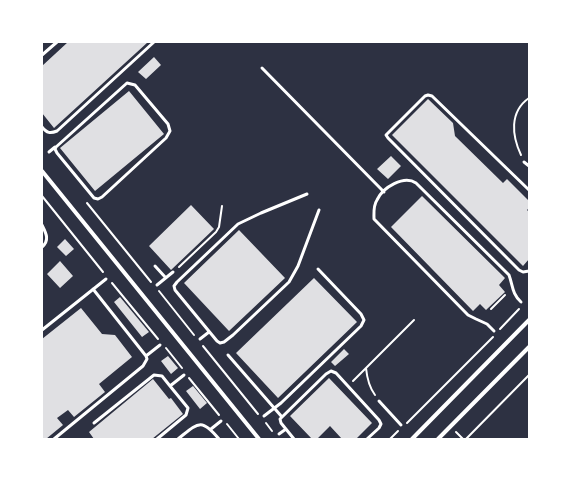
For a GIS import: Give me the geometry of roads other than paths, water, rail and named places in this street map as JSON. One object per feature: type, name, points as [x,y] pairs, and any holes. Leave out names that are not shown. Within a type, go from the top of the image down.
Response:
[{"type":"street","points":[[42,171],[259,439]]},
{"type":"street","points":[[412,439],[529,320]]},
{"type":"street","points":[[438,439],[529,346]]},
{"type":"lane","points":[[42,55],[57,42]]},
{"type":"lane","points":[[42,127],[47,133],[51,134],[57,131],[154,42]]},
{"type":"lane","points":[[262,68],[384,192]]},
{"type":"lane","points":[[49,152],[127,83],[135,85],[168,124],[170,131],[166,138],[98,199],[94,198],[57,153],[55,150],[56,147]]},
{"type":"lane","points":[[529,190],[428,94],[386,135],[519,270],[529,272]]},
{"type":"lane","points":[[524,162],[529,166]]},
{"type":"lane","points":[[494,331],[487,324],[468,315],[374,219],[373,208],[377,198],[396,182],[405,179],[412,180],[509,275],[513,292],[522,303]]},
{"type":"lane","points":[[86,199],[91,194]]},
{"type":"lane","points":[[307,194],[238,224],[174,286],[175,290],[217,341],[220,343],[224,342],[233,335],[289,282],[298,266],[318,210]]},
{"type":"lane","points":[[42,225],[47,236],[46,243],[42,246]]},
{"type":"lane","points":[[155,266],[166,278]]},
{"type":"lane","points":[[263,417],[361,326],[364,320],[361,314],[318,269]]},
{"type":"lane","points":[[157,285],[174,272]]},
{"type":"lane","points":[[42,330],[106,279]]},
{"type":"lane","points":[[54,439],[143,366],[147,359],[93,289]]},
{"type":"lane","points":[[200,339],[209,332]]},
{"type":"lane","points":[[146,356],[160,345]]},
{"type":"lane","points":[[228,355],[282,417]]},
{"type":"lane","points":[[294,439],[281,423],[280,419],[326,374],[331,371],[336,373],[379,420],[381,424],[379,428],[367,439]]},
{"type":"lane","points":[[94,423],[154,375],[162,376],[188,408],[188,411],[186,415],[157,439]]},
{"type":"lane","points":[[170,386],[184,375]]},
{"type":"lane","points":[[379,401],[401,426]]},
{"type":"lane","points":[[211,429],[221,421]]},
{"type":"lane","points":[[178,439],[199,424],[211,429],[219,439]]},
{"type":"lane","points":[[279,434],[286,429]]}]
